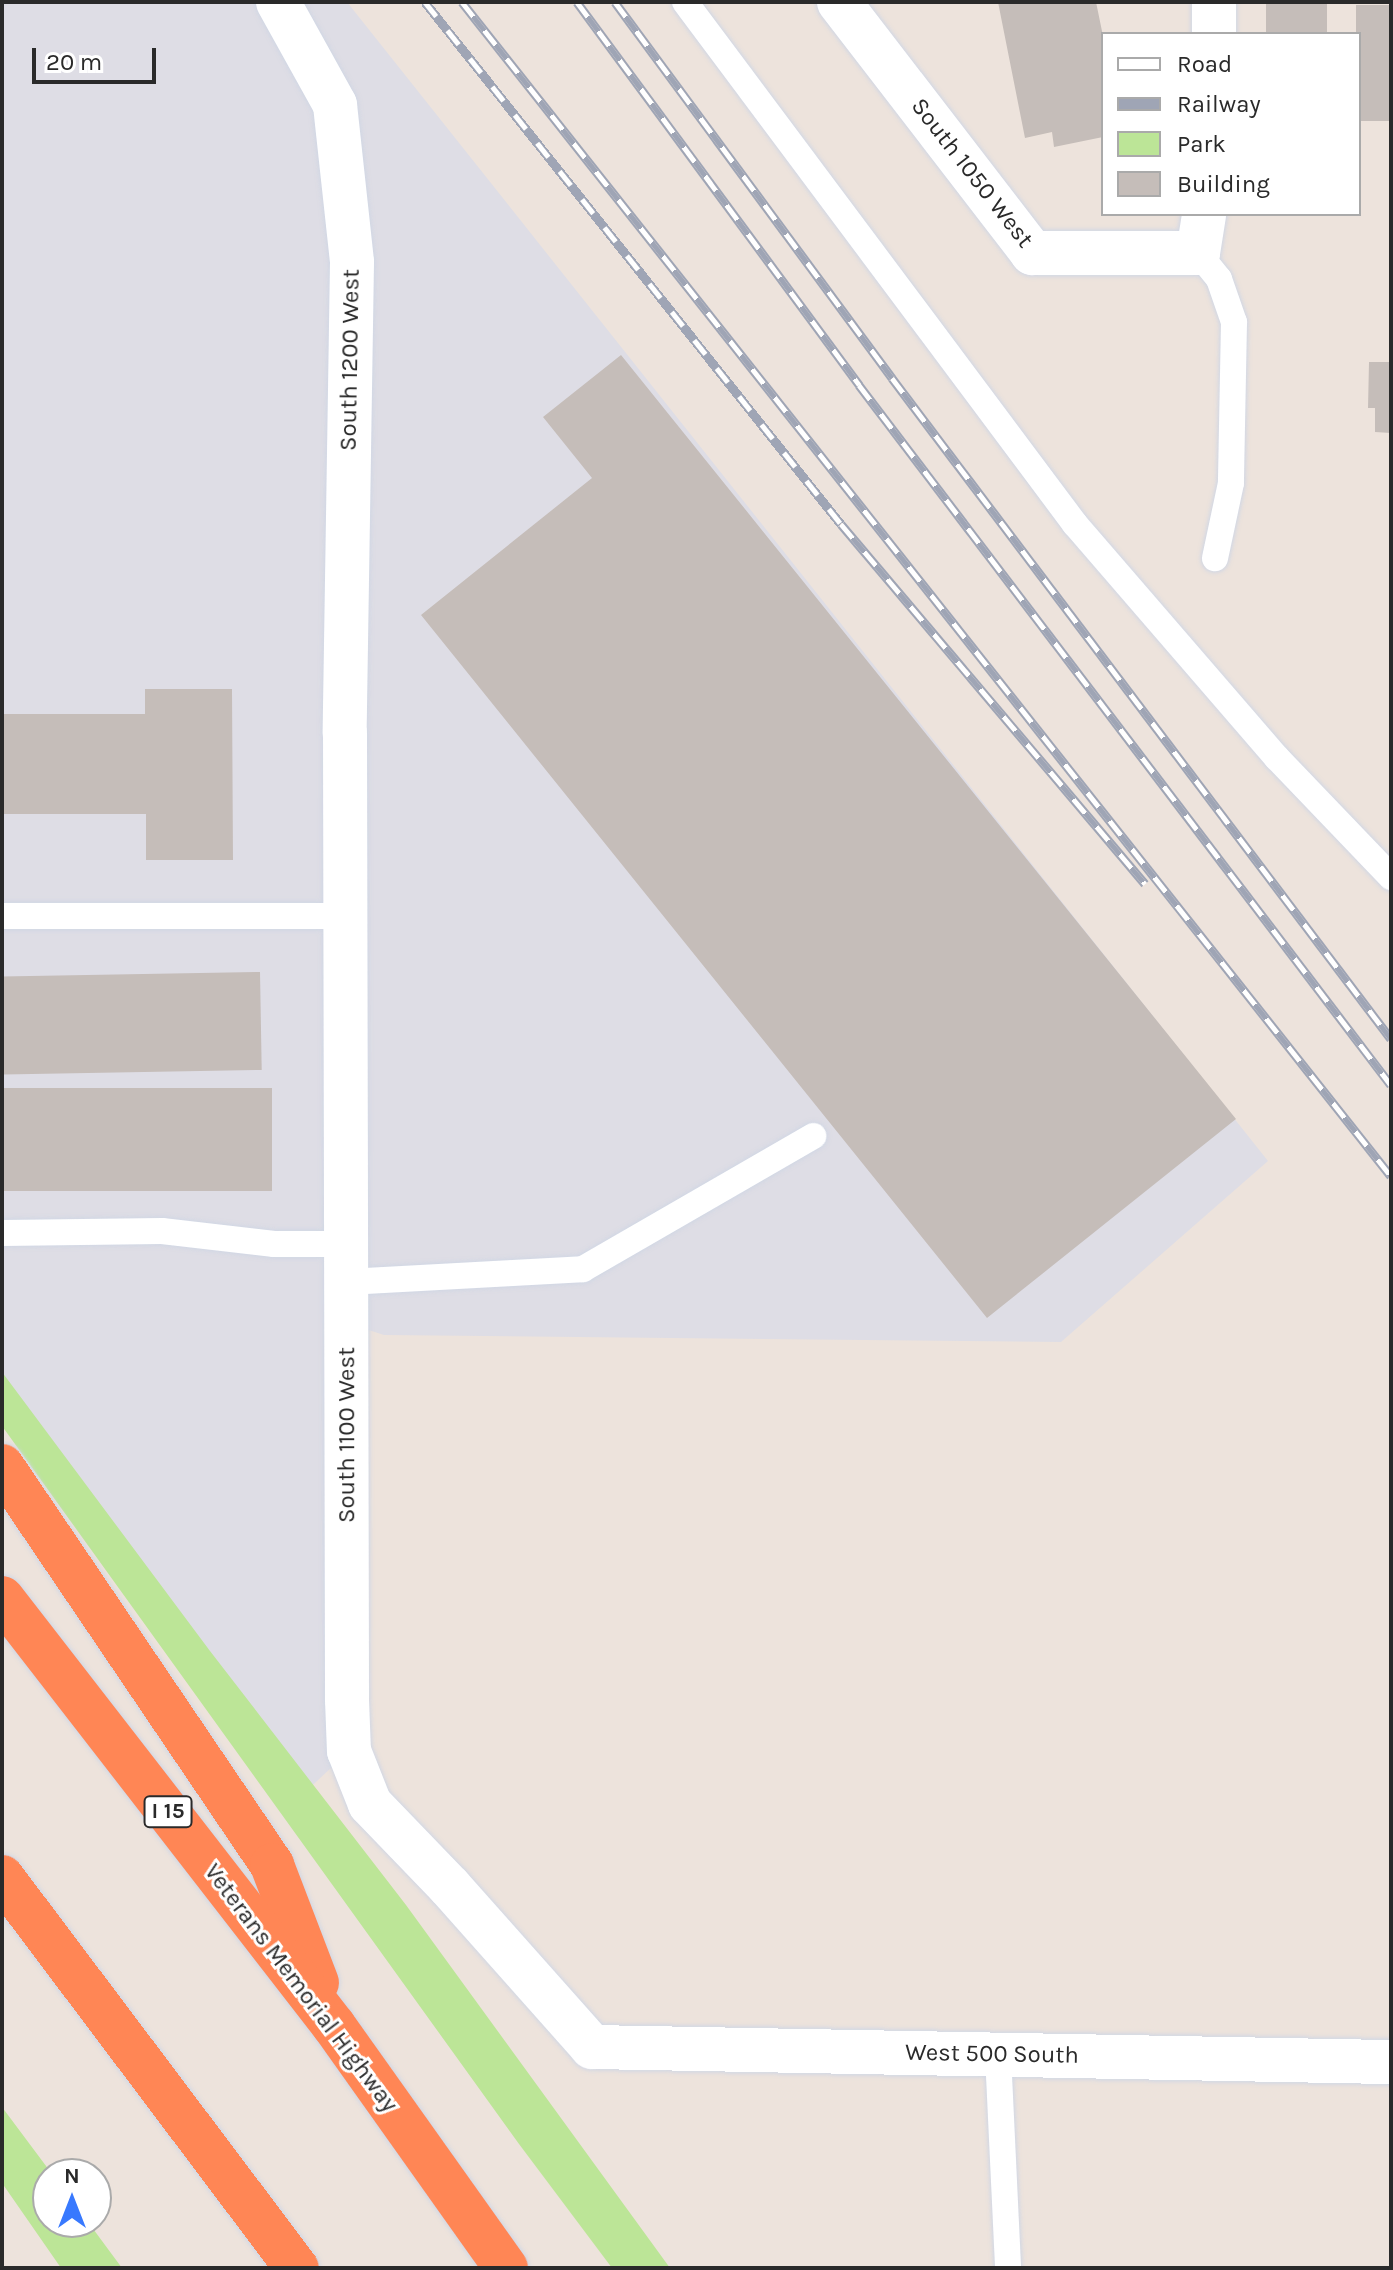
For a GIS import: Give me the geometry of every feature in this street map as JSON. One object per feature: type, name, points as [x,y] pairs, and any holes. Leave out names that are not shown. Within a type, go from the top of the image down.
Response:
[{"type":"highway","points":[[2,1466],[272,1865],[334,2026]]},
{"type":"highway","name":"Veterans Memorial Highway","points":[[2,1598],[334,2026],[506,2268]]},
{"type":"highway","points":[[2,1877],[297,2268]]},
{"type":"street","name":"South 1200 West","points":[[278,2],[335,105],[352,262],[345,733]]},
{"type":"street","name":"South 1050 West","points":[[839,2],[1032,253],[1201,234]]},
{"type":"street","points":[[1214,2],[1214,32]]},
{"type":"street","name":"South 1100 West","points":[[345,733],[349,1751],[370,1804],[450,1887],[592,2047]]},
{"type":"street","name":"West 500 South","points":[[592,2047],[1391,2062]]},
{"type":"lane","points":[[685,2],[1075,524],[1277,758],[1391,877]]},
{"type":"lane","points":[[1201,234],[1234,322],[1231,483],[1215,558]]},
{"type":"lane","points":[[2,916],[346,916]]},
{"type":"lane","points":[[2,1233],[162,1231],[274,1244],[346,1263],[583,1269],[813,1136]]},
{"type":"lane","points":[[998,2054],[1008,2268]]},
{"type":"shaded area","points":[[2,2],[347,2],[1268,1161],[1061,1342],[384,1335],[347,1323],[349,1751],[300,1797],[2,1374]]},
{"type":"green space","points":[[2,1372],[210,1651],[406,1905],[670,2268],[612,2268],[519,2144],[2,1426]]},
{"type":"green space","points":[[2,2107],[40,2158],[32,2158],[32,2226],[2,2183]]},
{"type":"green space","points":[[40,2238],[100,2238],[122,2268],[61,2268]]},
{"type":"building","points":[[998,2],[1096,2],[1102,32],[1101,137],[1054,147],[1052,132],[1025,138]]},
{"type":"building","points":[[1266,4],[1327,4],[1327,32],[1266,32]]},
{"type":"building","points":[[1356,5],[1391,5],[1391,121],[1361,121],[1361,32],[1356,32]]},
{"type":"building","points":[[621,355],[1236,1119],[987,1318],[421,615],[592,478],[543,417]]},
{"type":"building","points":[[1369,362],[1391,362],[1391,433],[1375,432],[1375,408],[1368,408]]},
{"type":"building","points":[[145,689],[232,689],[233,860],[146,860],[146,814],[2,814],[2,714],[145,714]]},
{"type":"building","points":[[260,972],[262,1070],[4,1074],[2,977]]},
{"type":"building","points":[[2,1088],[272,1088],[272,1191],[2,1191]]},
{"type":"railway","points":[[425,2],[841,524],[1145,884]]},
{"type":"railway","points":[[462,2],[1391,1176]]},
{"type":"railway","points":[[577,2],[859,385],[1391,1085]]},
{"type":"railway","points":[[615,2],[892,378],[1391,1039]]}]
